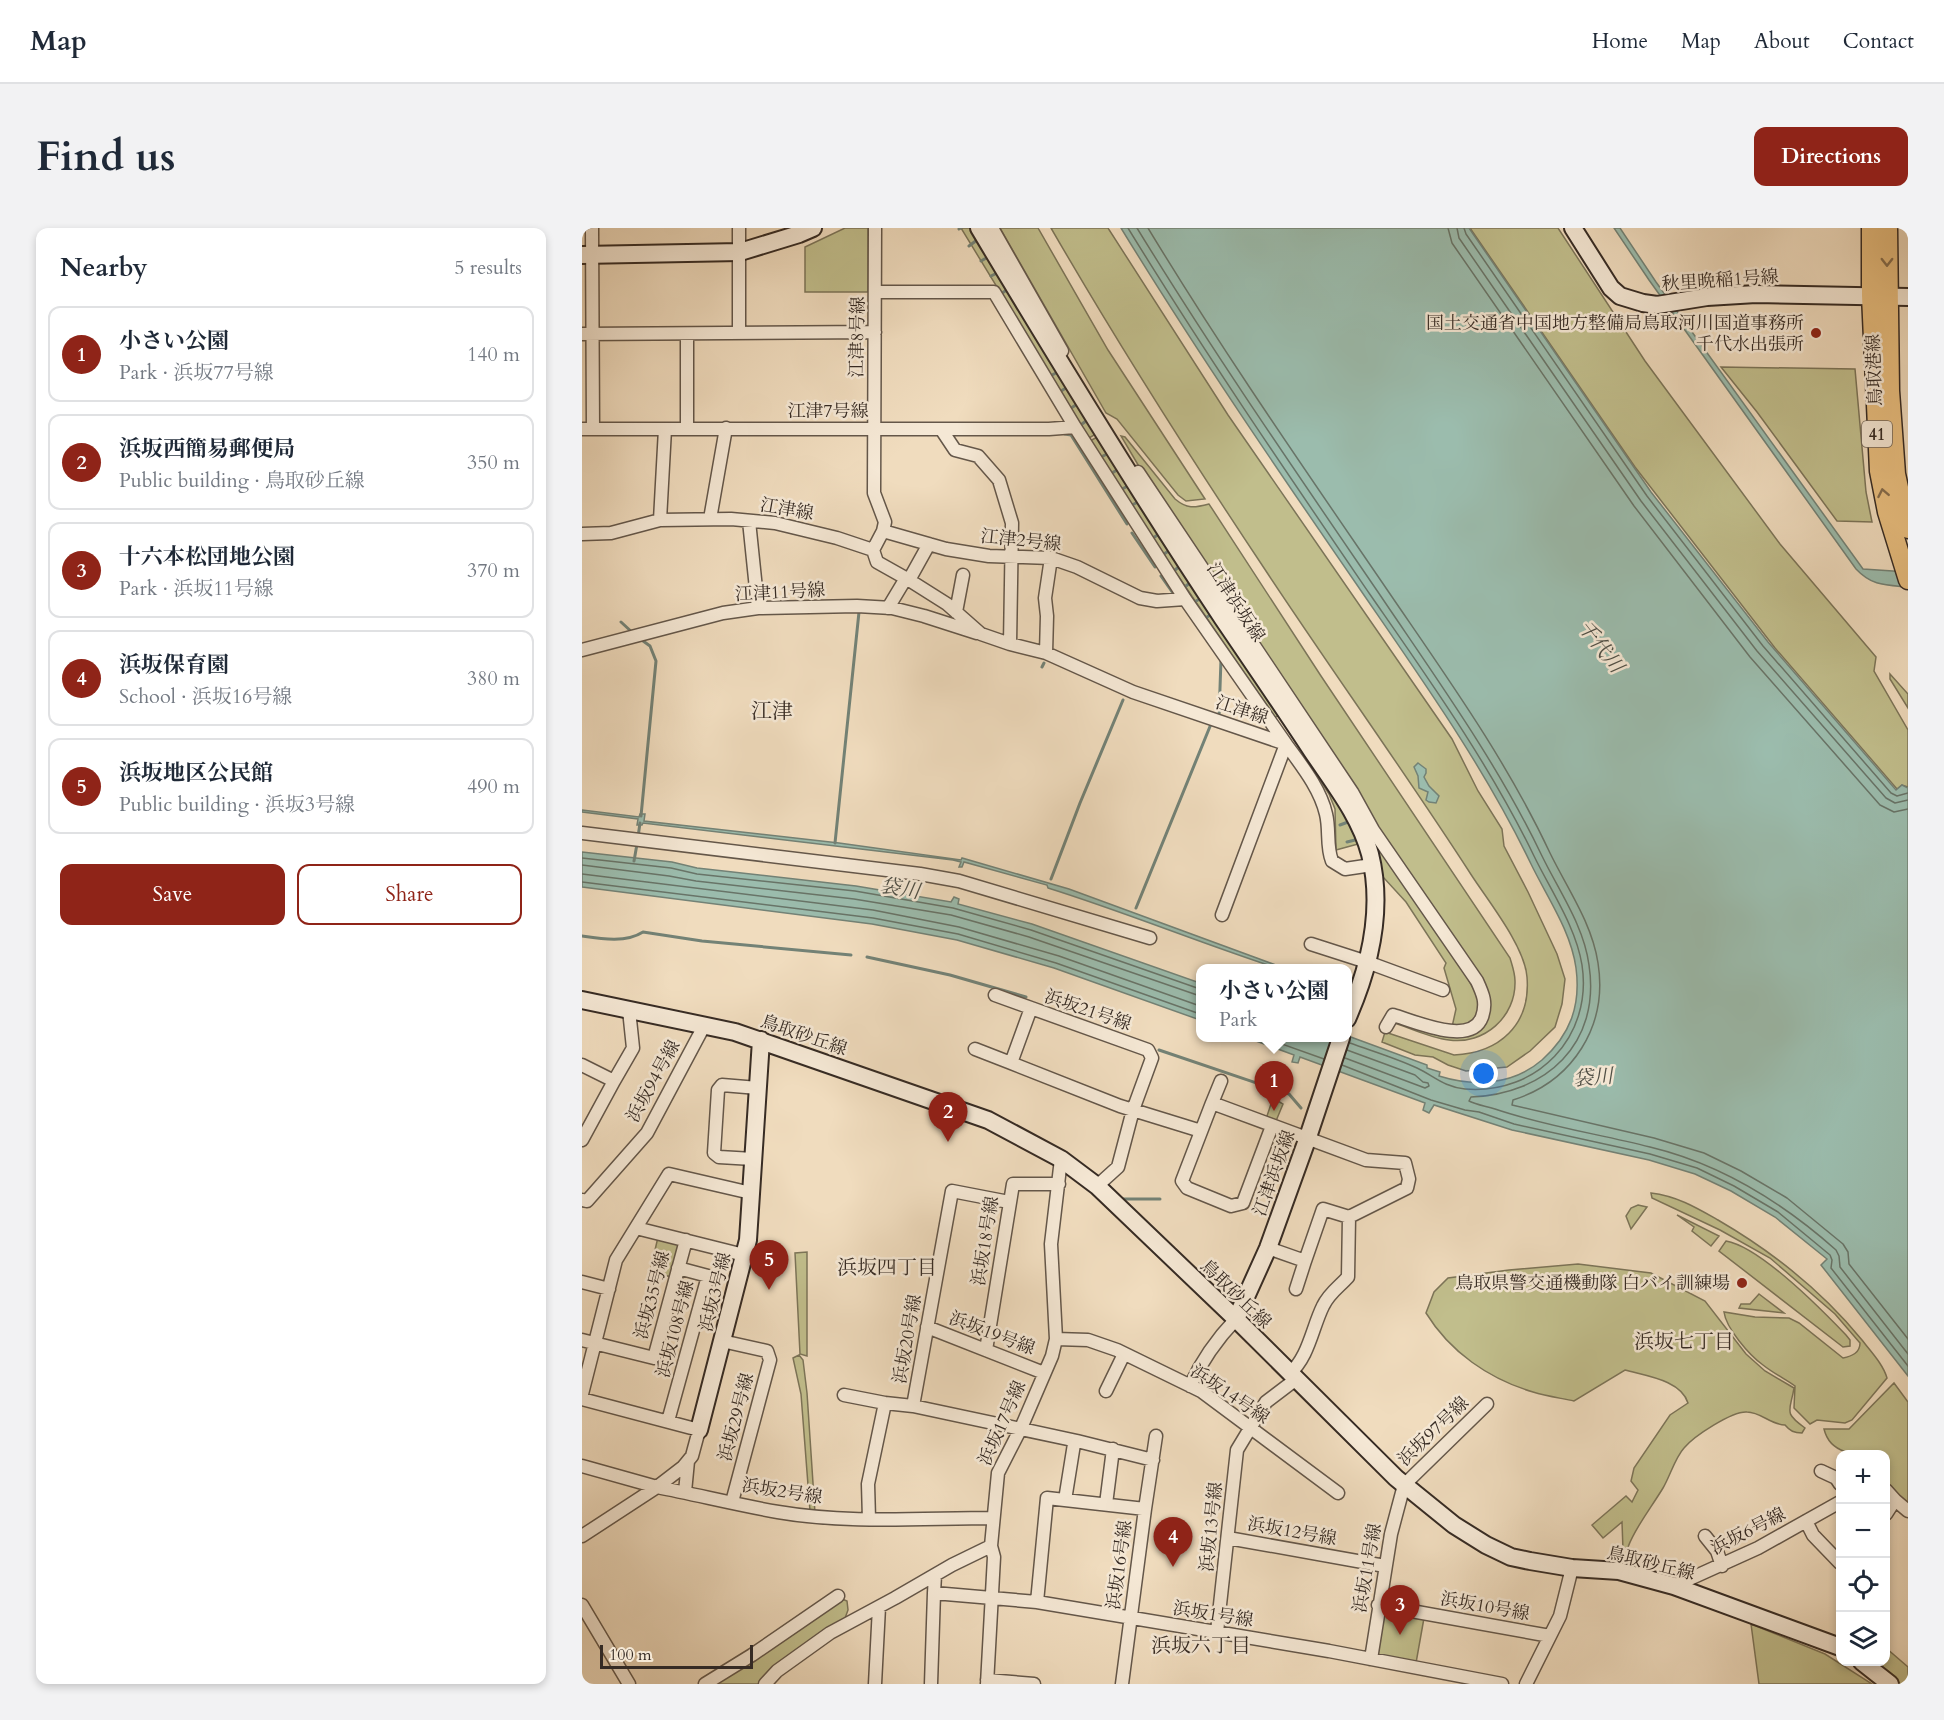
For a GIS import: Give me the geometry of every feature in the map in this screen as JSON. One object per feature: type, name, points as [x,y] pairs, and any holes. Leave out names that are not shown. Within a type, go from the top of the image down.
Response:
[{"type":"main road","name":"鳥取港線","points":[[1871,228],[1890,391],[1896,474],[1908,529]]},
{"type":"main road","name":"鳥取港線","points":[[1888,228],[1879,296],[1879,471],[1887,512],[1906,575]]},
{"type":"street","points":[[587,429],[587,255],[592,228]]},
{"type":"street","points":[[738,333],[739,228]]},
{"type":"street","points":[[587,255],[740,252],[813,228]]},
{"type":"street","name":"江津8号線","points":[[875,228],[874,493],[885,522],[883,531]]},
{"type":"street","name":"江津浜坂線","points":[[979,228],[1102,432],[1350,807],[1372,865],[1375,922],[1367,962],[1352,1005]]},
{"type":"street","points":[[992,228],[1117,442],[1352,792],[1374,830],[1477,981],[1485,997],[1485,1009],[1480,1021],[1473,1028],[1462,1032],[1393,1015],[1386,1027]]},
{"type":"street","name":"秋里晩稲1号線","points":[[1573,228],[1611,288],[1620,296],[1642,303],[1668,303],[1756,294],[1908,297]]},
{"type":"street","name":"江津線","points":[[876,292],[994,292],[1075,427],[1185,599],[1286,744]]},
{"type":"street","points":[[587,334],[875,332]]},
{"type":"street","points":[[687,334],[687,429]]},
{"type":"street","name":"江津7号線","points":[[587,429],[1075,427]]},
{"type":"street","points":[[710,519],[726,428]]},
{"type":"street","points":[[660,520],[665,429]]},
{"type":"street","points":[[941,429],[955,450],[978,456],[999,480],[1012,523],[1010,644]]},
{"type":"street","name":"江津線","points":[[582,534],[611,533],[660,520],[710,519],[776,523],[837,537],[873,550],[877,562],[947,604],[981,634],[1046,653],[1133,692],[1286,744]]},
{"type":"street","points":[[749,521],[758,608]]},
{"type":"street","points":[[873,550],[883,531]]},
{"type":"street","name":"江津2号線","points":[[883,531],[929,544],[989,556],[1051,558],[1077,567],[1140,598],[1156,601],[1185,599]]},
{"type":"street","points":[[888,608],[929,544]]},
{"type":"street","points":[[1046,653],[1045,598],[1051,558]]},
{"type":"street","points":[[956,612],[963,575]]},
{"type":"street","name":"江津11号線","points":[[582,650],[723,613],[758,608],[857,606],[888,608],[924,616],[981,634]]},
{"type":"street","points":[[1286,744],[1322,800],[1328,821],[1328,846],[1332,861],[1346,869],[1372,865]]},
{"type":"street","points":[[1222,915],[1286,744]]},
{"type":"street","points":[[582,833],[920,873],[959,881],[1150,938]]},
{"type":"street","points":[[1311,944],[1443,990]]},
{"type":"street","points":[[995,995],[1031,1008]]},
{"type":"street","name":"鳥取砂丘線","points":[[582,1000],[735,1032],[988,1120],[1061,1159],[1096,1186],[1236,1319],[1292,1377],[1404,1485],[1454,1525],[1486,1545],[1511,1557],[1572,1568],[1619,1571],[1674,1586],[1836,1646]]},
{"type":"street","name":"浜坂21号線","points":[[1011,1063],[1031,1008],[1148,1050],[1152,1058],[1133,1110],[1118,1167],[1096,1186]]},
{"type":"street","points":[[582,1140],[633,1047],[629,1010]]},
{"type":"street","name":"浜坂94号線","points":[[582,1200],[587,1201],[647,1133],[704,1026]]},
{"type":"street","name":"浜坂3号線","points":[[699,1430],[748,1240],[761,1040]]},
{"type":"street","name":"江津浜坂線","points":[[1236,1319],[1268,1248],[1340,1042]]},
{"type":"street","points":[[975,1049],[1133,1110],[1201,1131]]},
{"type":"street","points":[[582,1065],[614,1081]]},
{"type":"street","points":[[1221,1081],[1182,1181],[1187,1188],[1231,1206],[1243,1203],[1272,1126]]},
{"type":"street","points":[[753,1159],[719,1157],[714,1153],[717,1101],[718,1090],[722,1085],[758,1088]]},
{"type":"street","points":[[1212,1103],[1366,1160],[1405,1163],[1409,1179],[1407,1188],[1349,1217],[1323,1209],[1296,1288]]},
{"type":"street","name":"浜坂17号線","points":[[991,1546],[998,1473],[1021,1428],[1052,1356],[1056,1339],[1051,1244],[1061,1159]]},
{"type":"street","points":[[582,1394],[616,1260],[669,1174],[751,1192]]},
{"type":"street","name":"浜坂18号線","points":[[986,1350],[1013,1184],[1059,1184]]},
{"type":"street","name":"浜坂20号線","points":[[1009,1202],[952,1191],[913,1406],[1021,1428],[1153,1460]]},
{"type":"street","name":"浜坂13号線","points":[[1216,1632],[1237,1450],[1266,1402],[1292,1377],[1304,1356],[1322,1306],[1330,1294],[1348,1277],[1349,1217]]},
{"type":"street","points":[[636,1228],[744,1255]]},
{"type":"street","name":"浜坂35号線","points":[[582,1340],[654,1358],[686,1240]]},
{"type":"street","points":[[1268,1248],[1305,1261]]},
{"type":"street","name":"浜坂108号線","points":[[668,1421],[708,1276],[678,1268]]},
{"type":"street","points":[[582,1282],[609,1289]]},
{"type":"street","points":[[1190,1386],[1203,1359],[1216,1340],[1236,1319]]},
{"type":"street","name":"浜坂19号線","points":[[927,1327],[1044,1373]]},
{"type":"street","name":"浜坂14号線","points":[[1056,1339],[1088,1341],[1124,1354],[1201,1392],[1338,1493]]},
{"type":"street","name":"浜坂29号線","points":[[722,1341],[767,1351],[770,1360],[732,1502]]},
{"type":"street","points":[[1106,1391],[1124,1354]]},
{"type":"street","points":[[844,1395],[913,1406]]},
{"type":"street","points":[[582,1400],[699,1430],[692,1456],[688,1461],[657,1487],[582,1536]]},
{"type":"street","points":[[869,1519],[868,1484],[885,1403]]},
{"type":"street","name":"浜坂97号線","points":[[1404,1485],[1487,1404]]},
{"type":"street","points":[[1145,1509],[1156,1436]]},
{"type":"street","points":[[1037,1602],[1047,1498],[1065,1500],[1074,1444],[1077,1441]]},
{"type":"street","points":[[1106,1504],[1113,1449]]},
{"type":"street","points":[[685,1492],[688,1461]]},
{"type":"street","name":"浜坂2号線","points":[[582,1466],[657,1487],[778,1512],[869,1519],[993,1518]]},
{"type":"street","points":[[1821,1471],[1836,1478]]},
{"type":"street","name":"浜坂11号線","points":[[1371,1659],[1385,1566],[1395,1514],[1404,1485]]},
{"type":"street","points":[[1890,1494],[1908,1511]]},
{"type":"street","name":"浜坂16号線","points":[[1065,1500],[1145,1509],[1122,1684]]},
{"type":"street","points":[[1890,1508],[1895,1500]]},
{"type":"street","name":"浜坂6号線","points":[[1674,1586],[1722,1566],[1836,1504]]},
{"type":"street","name":"浜坂6号線","points":[[1806,1521],[1814,1534],[1836,1559]]},
{"type":"street","points":[[1706,1536],[1717,1551],[1722,1566]]},
{"type":"street","name":"浜坂12号線","points":[[1228,1538],[1385,1566]]},
{"type":"street","points":[[765,1684],[777,1671],[830,1633],[991,1546],[994,1557],[987,1682],[1034,1684]]},
{"type":"street","points":[[1527,1684],[1560,1616],[1572,1568]]},
{"type":"street","points":[[931,1684],[934,1575]]},
{"type":"street","name":"浜坂1号線","points":[[934,1593],[1037,1602],[1371,1659],[1502,1684]]},
{"type":"street","points":[[705,1684],[838,1596]]},
{"type":"street","points":[[582,1605],[629,1684]]},
{"type":"street","name":"浜坂10号線","points":[[1378,1605],[1550,1636]]},
{"type":"street","points":[[875,1684],[879,1607]]},
{"type":"street","points":[[1867,1666],[1890,1684]]},
{"type":"shaded area","points":[[845,228],[868,228],[868,292],[805,292],[805,247]]},
{"type":"shaded area","points":[[961,228],[972,228],[1096,434],[1089,438]]},
{"type":"shaded area","points":[[1000,228],[1038,228],[1108,350],[1205,499],[1186,501],[1178,495],[1117,419],[1106,413]]},
{"type":"shaded area","points":[[1051,228],[1108,228],[1228,415],[1452,739],[1478,791],[1502,829],[1504,846],[1557,954],[1565,979],[1562,1004],[1555,1027],[1530,1051],[1507,1067],[1466,1071],[1433,1057],[1415,1055],[1382,1042],[1385,1032],[1454,1055],[1485,1049],[1498,1042],[1518,1022],[1524,1009],[1527,977],[1520,952],[1496,911],[1421,798],[1209,484],[1128,357]]},
{"type":"shaded area","points":[[1470,228],[1558,228],[1645,361],[1780,544],[1876,657],[1874,671],[1908,730],[1908,787],[1902,785],[1897,789],[1775,648],[1635,467]]},
{"type":"shaded area","points":[[1721,367],[1855,369],[1866,492],[1872,522],[1837,521]]},
{"type":"shaded area","points":[[1121,436],[1125,437],[1175,499],[1191,507],[1209,504],[1510,958],[1515,981],[1514,994],[1504,1017],[1486,1033],[1474,1038],[1449,1040],[1427,1035],[1392,1022],[1394,1018],[1461,1036],[1489,1009],[1147,480]]},
{"type":"shaded area","points":[[1097,437],[1340,803],[1358,844],[1336,850],[1335,809],[1329,794],[1279,716],[1274,717],[1166,558],[1090,441]]},
{"type":"shaded area","points":[[1890,674],[1908,694],[1908,708],[1890,679]]},
{"type":"shaded area","points":[[1373,839],[1449,946],[1481,1002],[1472,1025],[1452,1027],[1456,1009],[1444,968],[1446,963],[1406,902],[1383,877]]},
{"type":"shaded area","points":[[1273,1098],[1283,1104],[1276,1121],[1266,1119]]},
{"type":"shaded area","points":[[1651,1193],[1694,1207],[1758,1245],[1796,1274],[1847,1322],[1876,1358],[1887,1378],[1852,1420],[1845,1423],[1817,1420],[1810,1424],[1794,1408],[1795,1386],[1751,1355],[1729,1326],[1724,1312],[1755,1317],[1789,1318],[1799,1323],[1843,1358],[1855,1354],[1860,1343],[1835,1314],[1770,1258],[1720,1230],[1652,1198]]},
{"type":"shaded area","points":[[1638,1205],[1647,1207],[1631,1229],[1626,1216],[1631,1208]]},
{"type":"shaded area","points":[[1677,1215],[1719,1236],[1711,1246],[1692,1231],[1694,1227]]},
{"type":"shaded area","points":[[658,1237],[680,1243],[672,1277],[650,1272]]},
{"type":"shaded area","points":[[1726,1241],[1756,1255],[1790,1281],[1846,1335],[1850,1340],[1850,1346],[1843,1347],[1719,1251]]},
{"type":"shaded area","points":[[807,1252],[807,1356],[800,1354],[795,1253]]},
{"type":"shaded area","points":[[1578,1264],[1651,1273],[1705,1301],[1746,1354],[1765,1371],[1794,1388],[1790,1407],[1791,1415],[1805,1428],[1802,1433],[1794,1432],[1785,1425],[1747,1412],[1732,1416],[1704,1431],[1681,1452],[1663,1488],[1639,1524],[1628,1547],[1623,1550],[1622,1522],[1603,1538],[1592,1525],[1626,1496],[1632,1502],[1638,1490],[1631,1481],[1634,1468],[1670,1415],[1688,1403],[1684,1395],[1662,1380],[1625,1370],[1574,1401],[1533,1392],[1501,1380],[1472,1362],[1447,1340],[1426,1313],[1434,1292],[1448,1278]]},
{"type":"shaded area","points":[[1759,1294],[1784,1313],[1739,1308],[1741,1304],[1750,1304]]},
{"type":"shaded area","points":[[799,1355],[803,1360],[807,1393],[815,1513],[810,1511],[801,1394],[793,1358]]},
{"type":"shaded area","points":[[1894,1383],[1908,1402],[1908,1504],[1890,1487],[1890,1450],[1840,1450],[1833,1445],[1824,1429],[1849,1429]]},
{"type":"shaded area","points":[[842,1599],[847,1601],[848,1610],[844,1621],[761,1684],[710,1684]]},
{"type":"shaded area","points":[[1387,1612],[1424,1618],[1416,1663],[1380,1656],[1376,1651],[1382,1615]]},
{"type":"shaded area","points":[[1751,1624],[1825,1654],[1836,1661],[1836,1666],[1844,1666],[1872,1684],[1759,1684]]},
{"type":"shaded area","points":[[1890,1651],[1908,1667],[1908,1684],[1900,1684],[1878,1666],[1890,1666]]},
{"type":"water","points":[[1121,228],[1469,228],[1651,492],[1768,642],[1896,790],[1902,785],[1908,788],[1908,1376],[1821,1265],[1827,1259],[1775,1217],[1731,1191],[1695,1174],[1649,1160],[1512,1130],[1434,1105],[1429,1113],[1423,1110],[1425,1103],[1300,1057],[1298,1063],[1292,1062],[1294,1055],[1259,1042],[1352,1042],[1352,1037],[1427,1065],[1427,1068],[1440,1072],[1439,1076],[1466,1082],[1493,1082],[1506,1079],[1531,1068],[1542,1060],[1560,1040],[1575,1007],[1576,968],[1569,941],[1558,914],[1471,755],[1178,318]]},
{"type":"water","points":[[1614,228],[1620,228],[1656,282],[1863,569],[1908,572],[1908,587],[1873,582],[1856,569]]},
{"type":"water","points":[[1418,763],[1426,769],[1424,777],[1439,796],[1436,803],[1426,800],[1428,792],[1419,788],[1418,776],[1414,767]]},
{"type":"water","points":[[582,810],[639,817],[640,814],[645,814],[644,821],[839,843],[961,860],[962,858],[1069,889],[1273,964],[1248,958],[1048,888],[1047,885],[964,862],[962,867],[959,867],[961,862],[953,860],[643,823],[637,825],[638,819],[582,812]]},
{"type":"water","points":[[582,852],[856,886],[951,902],[954,897],[959,899],[958,904],[1032,924],[1196,982],[1196,1019],[1054,968],[957,940],[872,924],[582,887]]},
{"type":"waterway","points":[[969,246],[977,240]]},
{"type":"waterway","points":[[981,261],[988,257]]},
{"type":"waterway","points":[[991,276],[997,273]]},
{"type":"waterway","points":[[1002,293],[1007,290]]},
{"type":"waterway","points":[[1052,375],[1056,373]]},
{"type":"waterway","points":[[1061,391],[1066,388]]},
{"type":"waterway","points":[[1071,408],[1076,405]]},
{"type":"waterway","points":[[1082,424],[1086,421]]},
{"type":"waterway","points":[[1065,434],[1071,435],[1127,524]]},
{"type":"waterway","points":[[1101,457],[1107,454]]},
{"type":"waterway","points":[[1112,473],[1117,470]]},
{"type":"waterway","points":[[1122,489],[1128,486]]},
{"type":"waterway","points":[[1132,505],[1138,502]]},
{"type":"waterway","points":[[1132,533],[1155,567]]},
{"type":"waterway","points":[[1153,538],[1159,534]]},
{"type":"waterway","points":[[1164,554],[1170,550]]},
{"type":"waterway","points":[[1175,570],[1180,566]]},
{"type":"waterway","points":[[1161,576],[1175,596]]},
{"type":"waterway","points":[[1186,586],[1191,582]]},
{"type":"waterway","points":[[1196,601],[1202,598]]},
{"type":"waterway","points":[[835,843],[859,612]]},
{"type":"waterway","points":[[1207,617],[1212,614]]},
{"type":"waterway","points":[[621,622],[634,634]]},
{"type":"waterway","points":[[639,638],[650,646],[656,661],[641,816]]},
{"type":"waterway","points":[[1219,717],[1221,659]]},
{"type":"waterway","points":[[1042,667],[1044,663]]},
{"type":"waterway","points":[[1051,879],[1123,700]]},
{"type":"waterway","points":[[1136,908],[1211,724]]},
{"type":"waterway","points":[[1340,825],[1348,822]]},
{"type":"waterway","points":[[638,837],[640,823]]},
{"type":"waterway","points":[[1347,842],[1355,840]]},
{"type":"waterway","points":[[634,861],[637,844]]},
{"type":"waterway","points":[[582,936],[622,939],[643,932],[702,941],[851,955]]},
{"type":"waterway","points":[[867,957],[950,975],[1026,997]]},
{"type":"waterway","points":[[1159,1050],[1289,1094],[1301,1108]]},
{"type":"waterway","points":[[1121,1199],[1160,1199]]},
{"type":"place","name":"国土交通省中国地方整備局鳥取河川国道事務所 千代水出張所","points":[[1816,333]]},
{"type":"place","name":"小さい公園","points":[[1274,1111]]},
{"type":"place","name":"浜坂西簡易郵便局","points":[[948,1142]]},
{"type":"place","name":"鳥取県警交通機動隊 白バイ訓練場","points":[[1742,1283]]},
{"type":"place","name":"浜坂地区公民館","points":[[769,1290]]},
{"type":"place","name":"浜坂保育園","points":[[1173,1567]]},
{"type":"place","name":"十六本松団地公園","points":[[1400,1635]]},
{"type":"district","name":"江津","points":[[772,711]]},
{"type":"district","name":"浜坂四丁目","points":[[887,1267]]},
{"type":"district","name":"浜坂七丁目","points":[[1684,1341]]},
{"type":"district","name":"浜坂六丁目","points":[[1201,1645]]},
{"type":"water label","name":"千代川","points":[[1601,646]]},
{"type":"water label","name":"袋川","points":[[900,888]]},
{"type":"water label","name":"袋川","points":[[1593,1077]]}]
